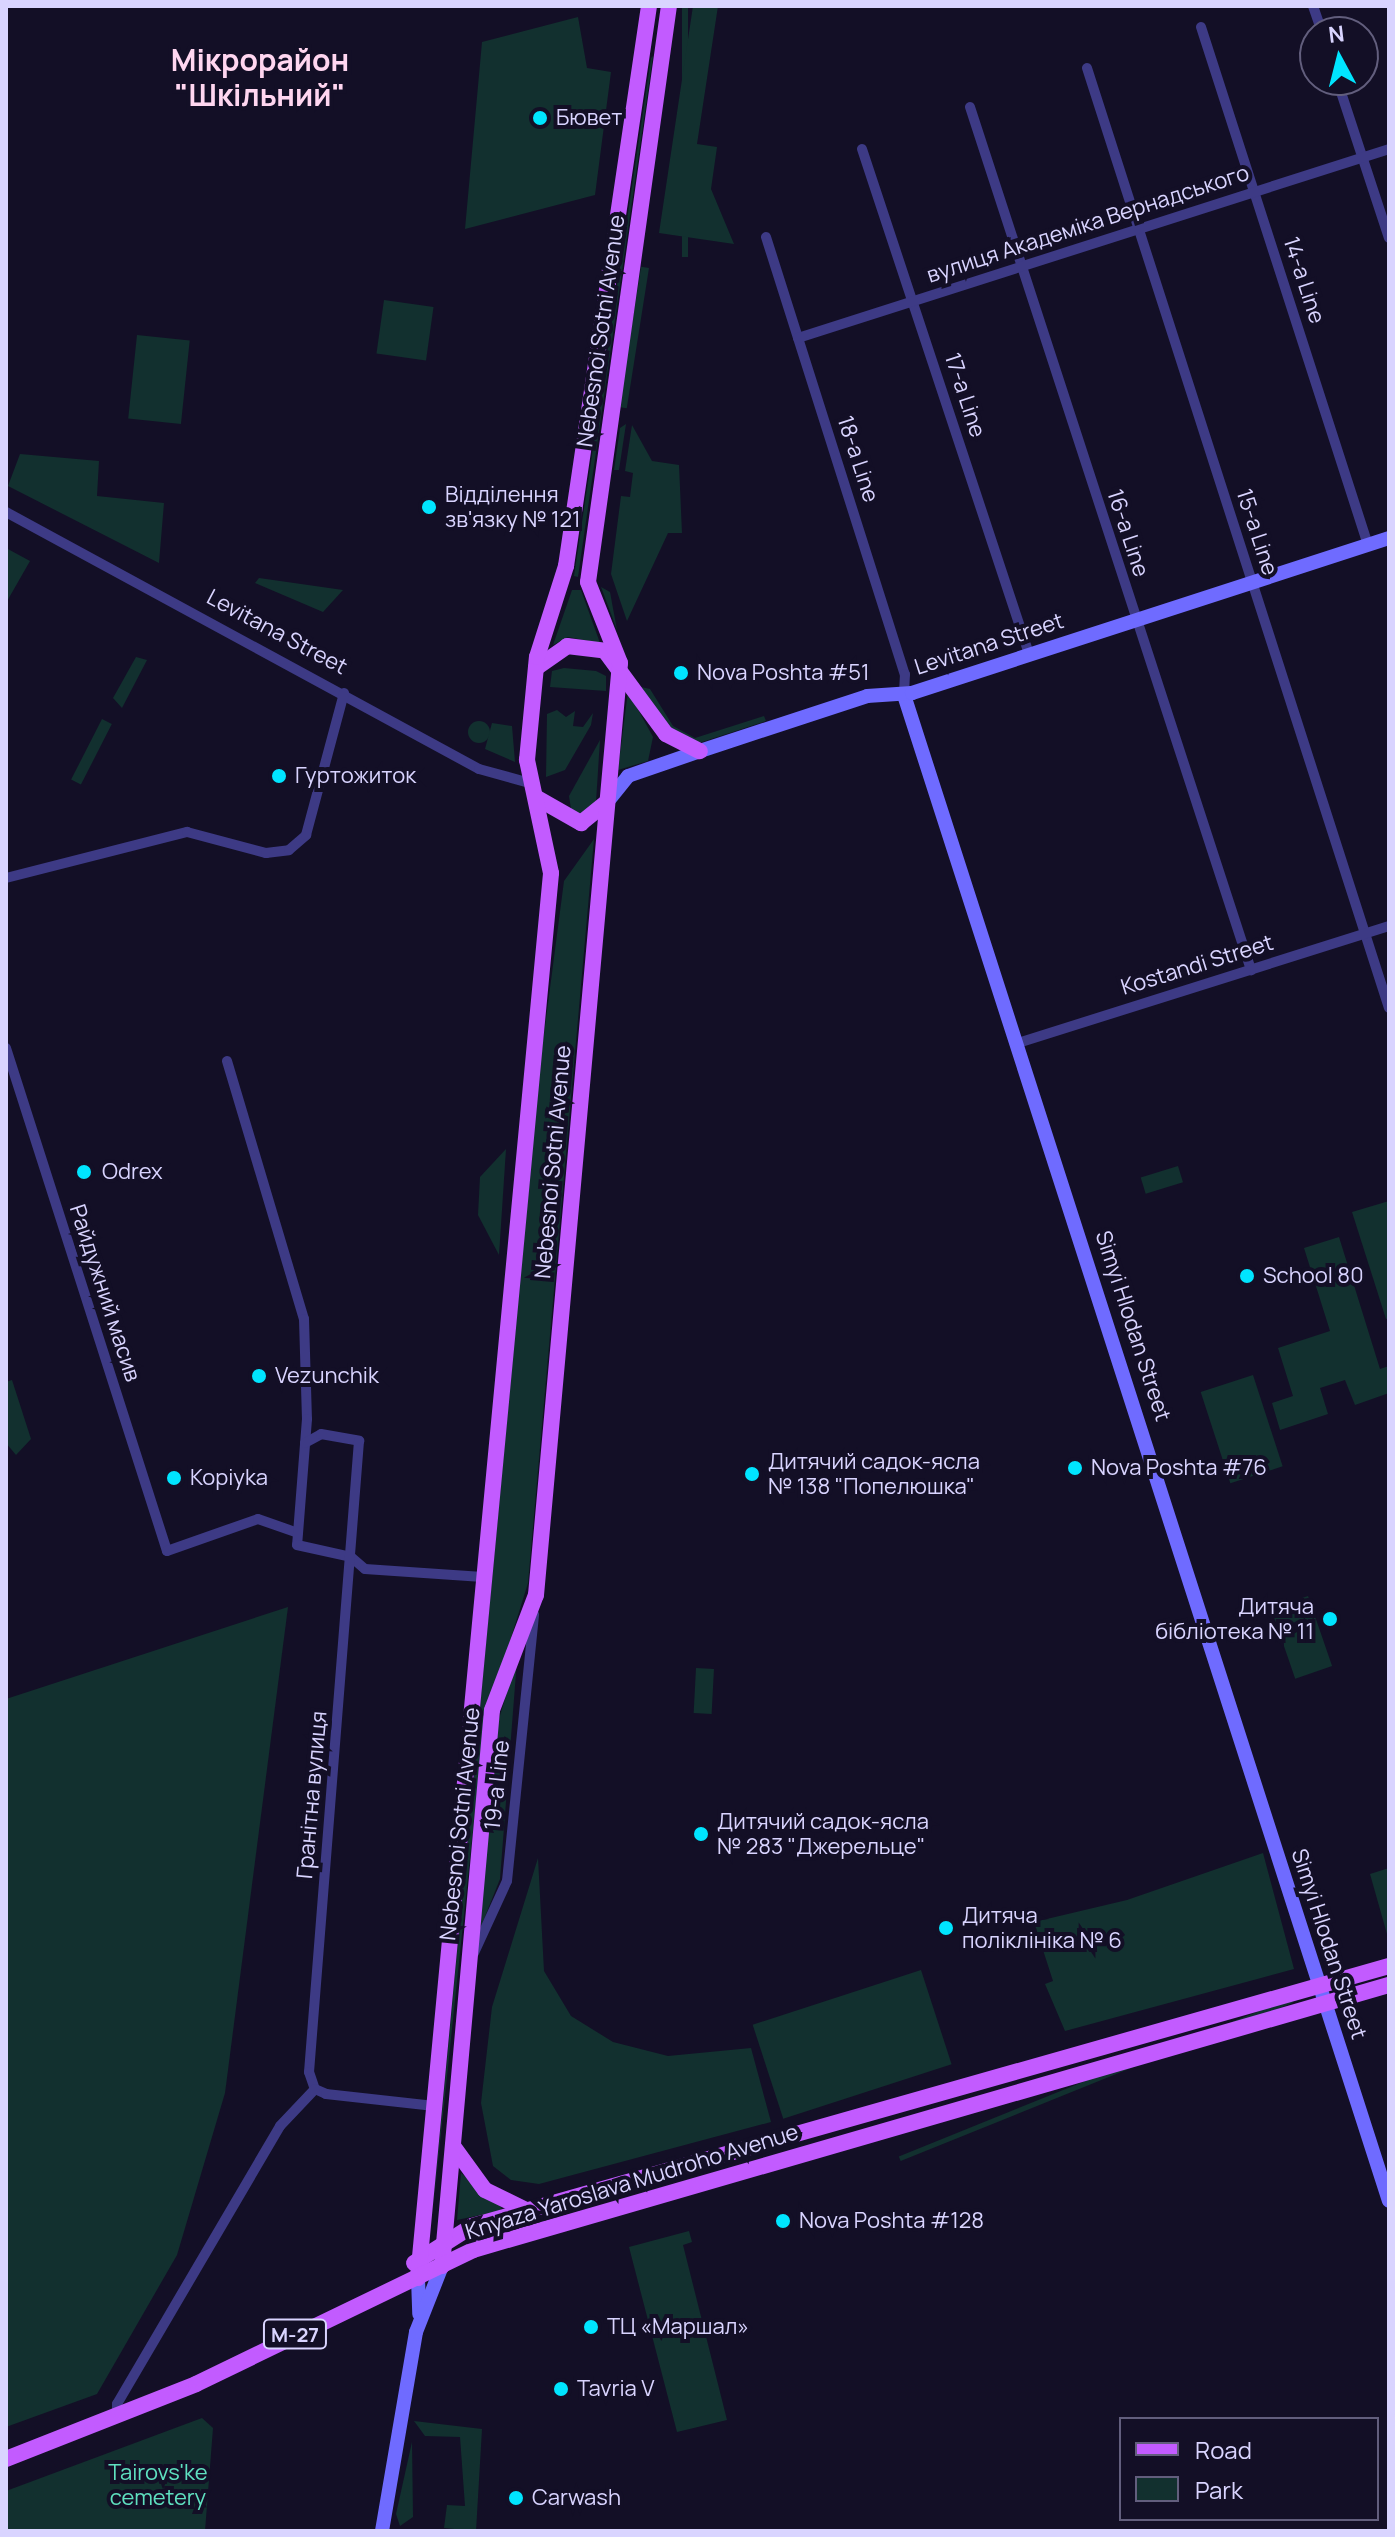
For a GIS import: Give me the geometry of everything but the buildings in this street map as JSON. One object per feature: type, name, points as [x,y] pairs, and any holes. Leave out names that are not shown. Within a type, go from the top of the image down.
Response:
[{"type":"main road","name":"Nebesnoi Sotni Avenue","points":[[418,2278],[551,873],[533,790],[536,668],[566,566],[649,6]]},
{"type":"main road","name":"Nebesnoi Sotni Avenue","points":[[442,2266],[466,1970],[492,1710],[536,1595],[620,663],[588,582],[669,6]]},
{"type":"main road","points":[[644,46],[663,49]]},
{"type":"main road","points":[[536,668],[554,652],[586,645],[620,663],[653,720],[700,751]]},
{"type":"main road","name":"Levitana Street","points":[[533,790],[574,823],[593,820],[607,802]]},
{"type":"main road","name":"Knyaza Yaroslava Mudroho Avenue","points":[[393,2284],[419,2258],[446,2239],[527,2211],[1389,1966]]},
{"type":"main road","name":"Knyaza Yaroslava Mudroho Avenue","points":[[393,2284],[418,2278],[485,2246],[1389,1985]]},
{"type":"main road","points":[[453,2145],[485,2190],[527,2211]]},
{"type":"main road","name":"М-27","points":[[6,2459],[196,2384],[393,2284]]},
{"type":"street","name":"14-a Line","points":[[1201,27],[1368,545]]},
{"type":"street","name":"15-a Line","points":[[1087,68],[1389,1008]]},
{"type":"street","points":[[1342,96],[1389,238]]},
{"type":"street","name":"16-a Line","points":[[970,107],[1134,620],[1251,970]]},
{"type":"street","name":"17-a Line","points":[[862,149],[1029,654]]},
{"type":"street","name":"вулиця Академіка Вернадського","points":[[798,338],[1389,149]]},
{"type":"street","name":"18-a Line","points":[[766,237],[905,674],[904,695]]},
{"type":"street","name":"Levitana Street","points":[[6,512],[479,769],[533,790]]},
{"type":"street","name":"Levitana Street","points":[[607,802],[628,776],[700,751],[867,696],[904,695],[1389,538]]},
{"type":"street","points":[[6,878],[187,832],[266,853],[289,850],[306,835],[344,693]]},
{"type":"street","name":"Simyi Hlodan Street","points":[[904,695],[1389,2201]]},
{"type":"street","name":"Kostandi Street","points":[[1018,1043],[1389,926]]},
{"type":"street","name":"Райдужний масив","points":[[6,1048],[167,1551],[268,1518],[298,1533]]},
{"type":"street","points":[[227,1061],[303,1314],[305,1443],[297,1545],[351,1557],[365,1569],[483,1577]]},
{"type":"street","name":"Гранітна вулиця","points":[[305,1443],[321,1434],[359,1441],[309,2072],[315,2089]]},
{"type":"street","name":"19-a Line","points":[[466,1970],[507,1881],[536,1595]]},
{"type":"street","points":[[117,2415],[266,2149],[315,2089],[434,2106]]},
{"type":"street","name":"Nebesnoi Sotni Avenue","points":[[419,2319],[442,2266]]},
{"type":"street","name":"Nebesnoi Sotni Avenue","points":[[382,2531],[419,2319],[418,2278]]},
{"type":"green space","points":[[682,6],[688,6],[688,257],[682,257]]},
{"type":"green space","points":[[693,6],[718,6],[697,144],[717,147],[711,189],[734,244],[659,233]]},
{"type":"green space","points":[[578,17],[587,68],[611,72],[595,195],[465,229],[482,42]]},
{"type":"green space","points":[[653,56],[578,577],[574,576]]},
{"type":"green space","points":[[641,267],[649,268],[627,408],[619,407]]},
{"type":"green space","points":[[384,300],[434,307],[426,360],[376,353]]},
{"type":"green space","points":[[137,335],[190,341],[181,424],[128,419]]},
{"type":"green space","points":[[626,424],[619,470],[614,470],[620,428]]},
{"type":"green space","points":[[632,425],[652,461],[679,465],[682,533],[668,533],[627,621],[611,574],[621,496],[630,497],[633,473],[625,471]]},
{"type":"green space","points":[[20,454],[99,461],[97,496],[164,503],[159,563],[8,486]]},
{"type":"green space","points":[[6,548],[30,561],[6,603]]},
{"type":"green space","points":[[259,578],[343,590],[323,612],[255,583]]},
{"type":"green space","points":[[601,587],[610,592],[617,630]]},
{"type":"green space","points":[[572,590],[581,590],[600,643],[568,637],[553,645]]},
{"type":"green space","points":[[136,657],[147,660],[122,708],[113,698]]},
{"type":"green space","points":[[564,668],[596,671],[606,676],[606,691],[550,687],[552,671]]},
{"type":"green space","points":[[641,687],[650,689],[673,726],[695,738],[764,716],[766,721],[699,743],[669,730]]},
{"type":"green space","points":[[628,691],[653,737],[648,761],[618,770]]},
{"type":"green space","points":[[557,710],[566,717],[575,711],[573,726],[583,727],[593,713],[591,725],[565,770],[546,777],[547,714]]},
{"type":"green space","points":[[102,719],[112,724],[81,785],[71,780]]},
{"type":"green space","points":[[479,721],[487,724],[490,732],[487,740],[479,743],[471,740],[468,732],[471,724]]},
{"type":"green space","points":[[492,723],[512,726],[515,762],[485,749]]},
{"type":"green space","points":[[600,740],[596,802],[585,817],[571,809],[569,796]]},
{"type":"green space","points":[[594,839],[528,1583],[484,1725],[432,2219],[541,1057],[564,881]]},
{"type":"green space","points":[[506,1149],[499,1255],[478,1215],[480,1177]]},
{"type":"green space","points":[[1178,1166],[1183,1182],[1146,1194],[1141,1177]]},
{"type":"green space","points":[[1389,1201],[1389,1318],[1386,1319],[1352,1212]]},
{"type":"green space","points":[[1339,1237],[1380,1369],[1389,1366],[1389,1393],[1355,1405],[1345,1380],[1320,1388],[1328,1414],[1280,1430],[1272,1403],[1293,1396],[1278,1348],[1330,1331],[1304,1248]]},
{"type":"green space","points":[[1253,1375],[1283,1466],[1230,1483],[1201,1392]]},
{"type":"green space","points":[[12,1380],[31,1439],[16,1455],[6,1443],[6,1382]]},
{"type":"green space","points":[[1308,1596],[1332,1666],[1295,1679],[1271,1609]]},
{"type":"green space","points":[[288,1607],[225,2093],[177,2255],[97,2394],[6,2427],[6,1699]]},
{"type":"green space","points":[[517,1660],[500,1879],[480,1929],[494,1735]]},
{"type":"green space","points":[[696,1668],[714,1669],[712,1714],[694,1713]]},
{"type":"green space","points":[[1263,1853],[1294,1969],[1065,2031],[1045,1984],[1053,1981],[1034,1922],[1127,1900]]},
{"type":"green space","points":[[538,1858],[544,1971],[571,2016],[613,2042],[668,2056],[751,2048],[771,2122],[539,2184],[511,2180],[493,2166],[481,2103],[492,2007]]},
{"type":"green space","points":[[1389,1868],[1389,1933],[1387,1934],[1370,1874]]},
{"type":"green space","points":[[921,1970],[952,2064],[783,2119],[753,2025]]},
{"type":"green space","points":[[1291,1998],[1293,2003],[901,2161],[899,2156]]},
{"type":"green space","points":[[461,2173],[502,2208],[457,2220]]},
{"type":"green space","points":[[689,2231],[692,2242],[683,2245],[727,2420],[677,2432],[629,2247]]},
{"type":"green space","name":"Tairovs'ke cemetery","points":[[202,2418],[213,2428],[205,2531],[6,2531],[6,2491]]},
{"type":"green space","points":[[414,2421],[482,2429],[476,2531],[444,2528],[447,2505],[465,2506],[460,2437],[425,2436]]},
{"type":"green space","points":[[412,2442],[413,2517],[400,2526],[396,2514]]},
{"type":"place","name":"Бювет","points":[[540,118]]},
{"type":"place","name":"Відділення зв'язку № 121","points":[[429,507]]},
{"type":"place","name":"Nova Poshta #51","points":[[681,673]]},
{"type":"place","name":"Гуртожиток","points":[[279,776]]},
{"type":"place","name":"Odrex","points":[[84,1172]]},
{"type":"place","name":"School 80","points":[[1247,1276]]},
{"type":"place","name":"Vezunchik","points":[[259,1376]]},
{"type":"place","name":"Nova Poshta #76","points":[[1075,1468]]},
{"type":"place","name":"Дитячий садок-ясла № 138 \"Попелюшка\"","points":[[752,1474]]},
{"type":"place","name":"Kopiyka","points":[[174,1478]]},
{"type":"place","name":"Дитяча бібліотека № 11","points":[[1330,1619]]},
{"type":"place","name":"Дитячий садок-ясла № 283 \"Джерельце\"","points":[[701,1834]]},
{"type":"place","name":"Дитяча поліклініка № 6","points":[[946,1928]]},
{"type":"place","name":"Nova Poshta #128","points":[[783,2221]]},
{"type":"place","name":"ТЦ «Маршал»","points":[[591,2327]]},
{"type":"place","name":"Tavria V","points":[[561,2389]]},
{"type":"place","name":"Carwash","points":[[516,2498]]},
{"type":"district","name":"Мікрорайон \"Шкільний\"","points":[[260,77]]}]
